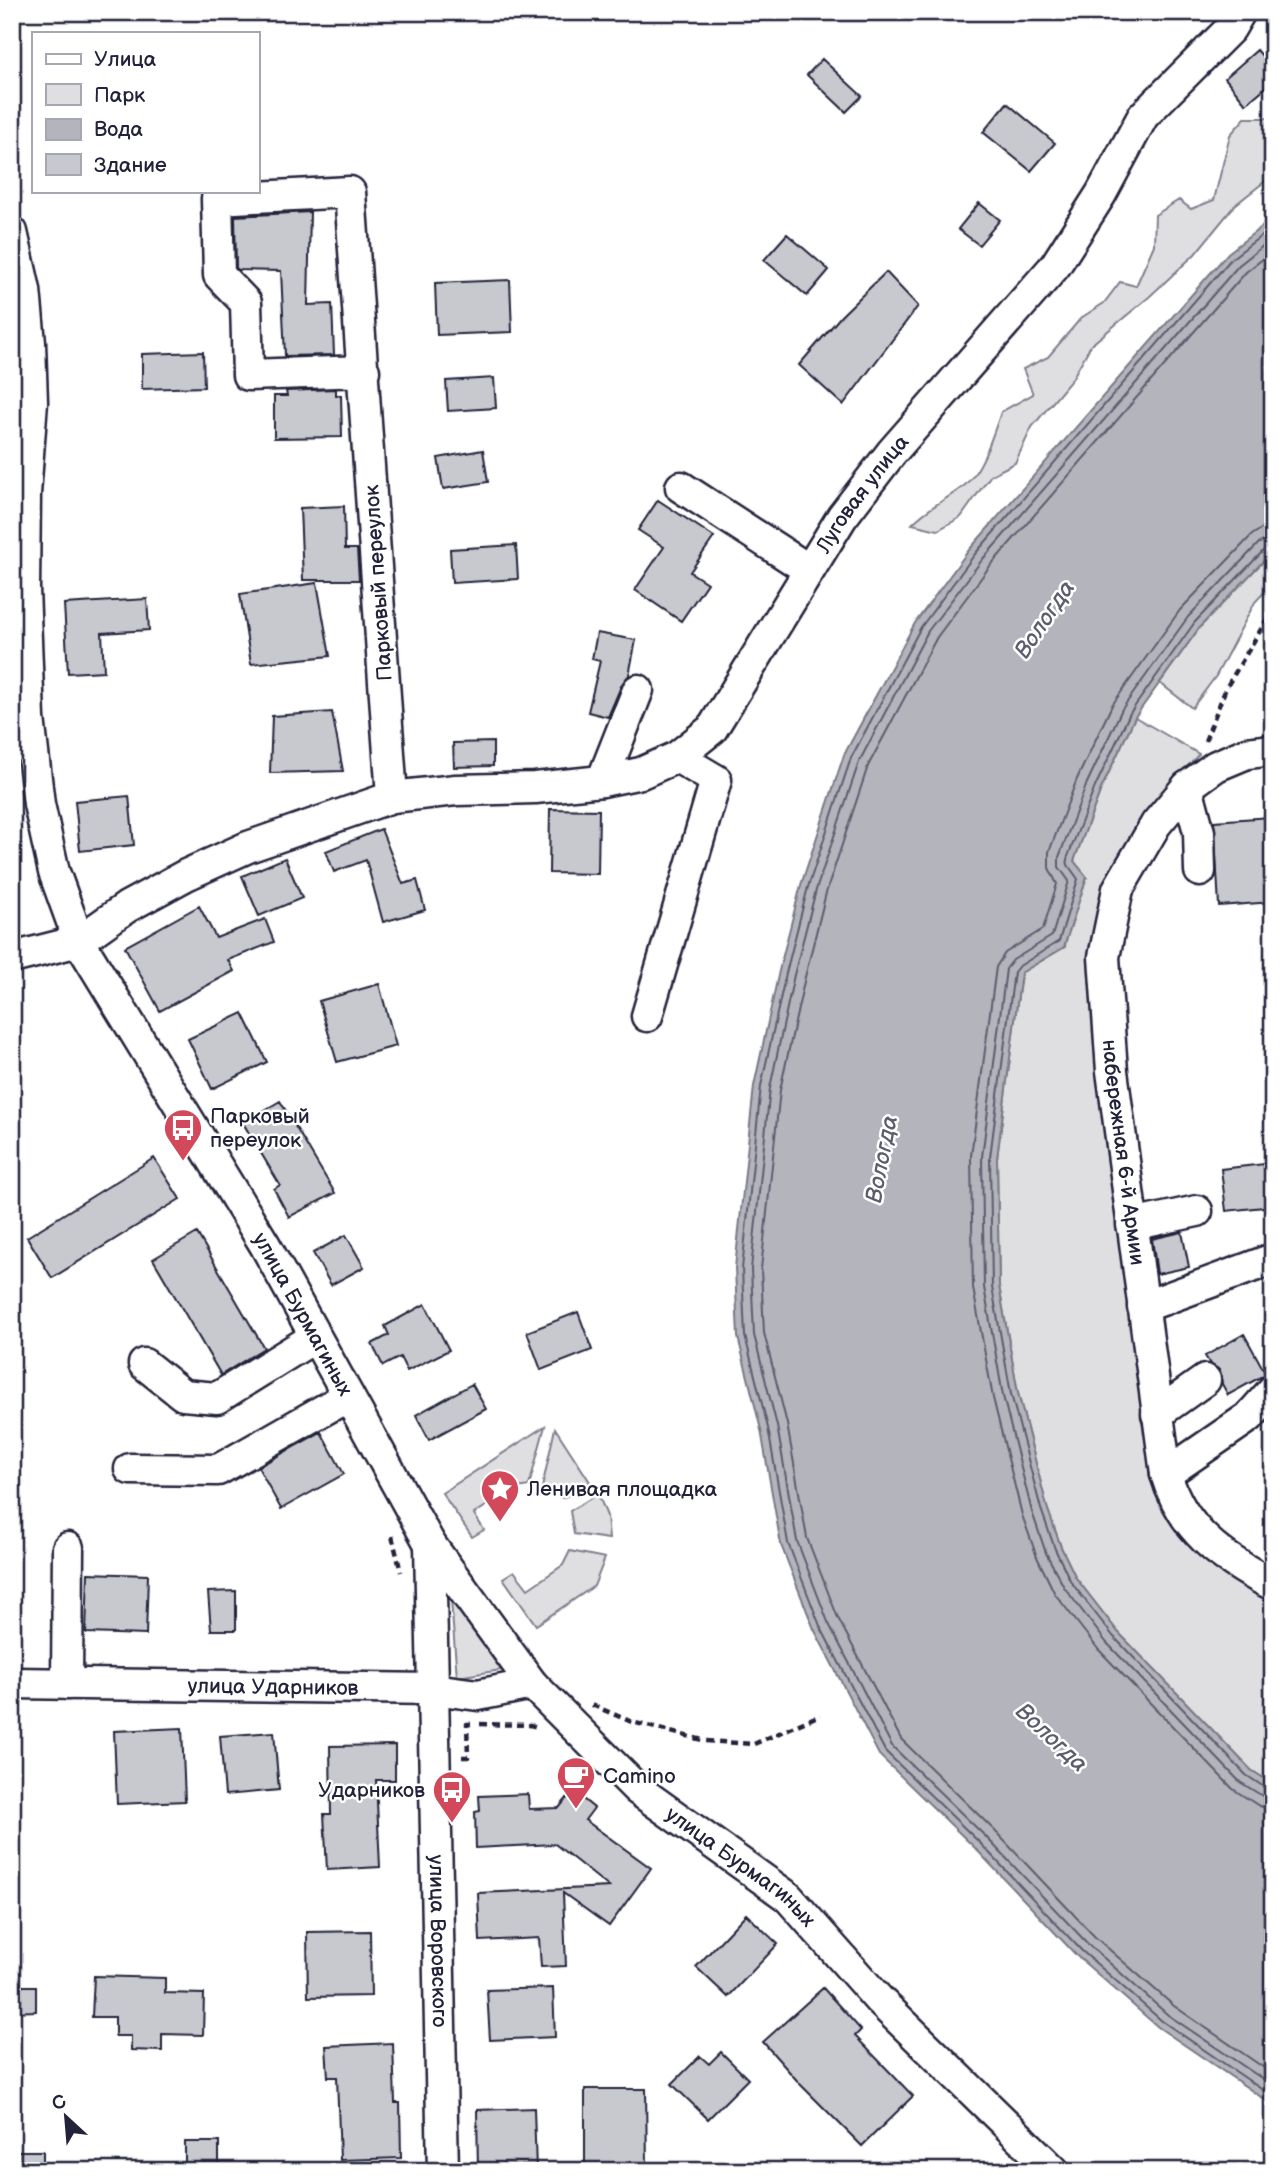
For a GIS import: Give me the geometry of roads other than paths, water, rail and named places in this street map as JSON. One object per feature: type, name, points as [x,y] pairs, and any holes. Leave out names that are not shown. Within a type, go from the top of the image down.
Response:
[{"type":"street","name":"Луговая улица","points":[[392,797],[456,790],[535,788],[641,773],[677,757],[712,729],[842,517],[892,452],[1055,267],[1101,194],[1143,116],[1230,29],[1240,12]]},
{"type":"street","name":"Парковый переулок","points":[[364,371],[248,375],[246,303],[219,275],[217,199],[350,192],[364,371],[392,797]]},
{"type":"street","name":"улица Бурмагиных","points":[[12,232],[25,290],[30,343],[32,402],[25,494],[24,588],[29,718],[40,804],[54,872],[79,941],[265,1245],[430,1544],[532,1684],[637,1789],[788,1897],[879,2000],[1054,2171]]},
{"type":"street","points":[[681,487],[809,570]]},
{"type":"street","points":[[602,780],[638,690]]},
{"type":"street","points":[[647,1016],[716,780],[712,729]]},
{"type":"street","name":"набережная 6-й Армии","points":[[1273,750],[1247,753],[1216,766],[1187,787],[1156,824],[1118,889],[1104,957],[1112,1071],[1166,1474],[1186,1519],[1211,1546],[1243,1569],[1273,1585]]},
{"type":"street","points":[[677,757],[716,780]]},
{"type":"street","points":[[1187,787],[1199,832],[1200,871]]},
{"type":"street","points":[[12,958],[79,941],[127,907],[186,875],[248,847],[392,797]]},
{"type":"street","points":[[1132,1225],[1197,1211]]},
{"type":"street","points":[[1143,1307],[1273,1259]]},
{"type":"street","points":[[144,1364],[183,1395],[217,1398],[315,1337]]},
{"type":"street","points":[[1157,1413],[1205,1380]]},
{"type":"street","points":[[1166,1474],[1250,1417],[1273,1390]]},
{"type":"street","points":[[130,1469],[218,1470],[348,1396]]},
{"type":"street","name":"улица Воровского","points":[[430,1544],[443,2171]]},
{"type":"street","points":[[67,1684],[68,1548]]},
{"type":"street","name":"улица Ударников","points":[[12,1683],[433,1689],[478,1695],[532,1684]]},
{"type":"water","name":"Вологда","points":[[1273,218],[1273,551],[1200,627],[1135,717],[1101,789],[1074,861],[1087,877],[1064,947],[1021,973],[997,1158],[999,1286],[1018,1393],[1047,1507],[1061,1547],[1076,1578],[1118,1632],[1251,1770],[1273,1784],[1273,2105],[1158,2027],[1077,1956],[975,1848],[879,1755],[814,1629],[781,1545],[761,1430],[738,1337],[735,1268],[754,1086],[801,885],[844,755],[915,623],[969,550],[1228,253]]},
{"type":"place","name":"Парковый переулок","points":[[183,1162]]},
{"type":"place","name":"Ленивая площадка","points":[[500,1523]]},
{"type":"place","name":"Camino","points":[[576,1810]]},
{"type":"place","name":"Ударников","points":[[452,1824]]}]
